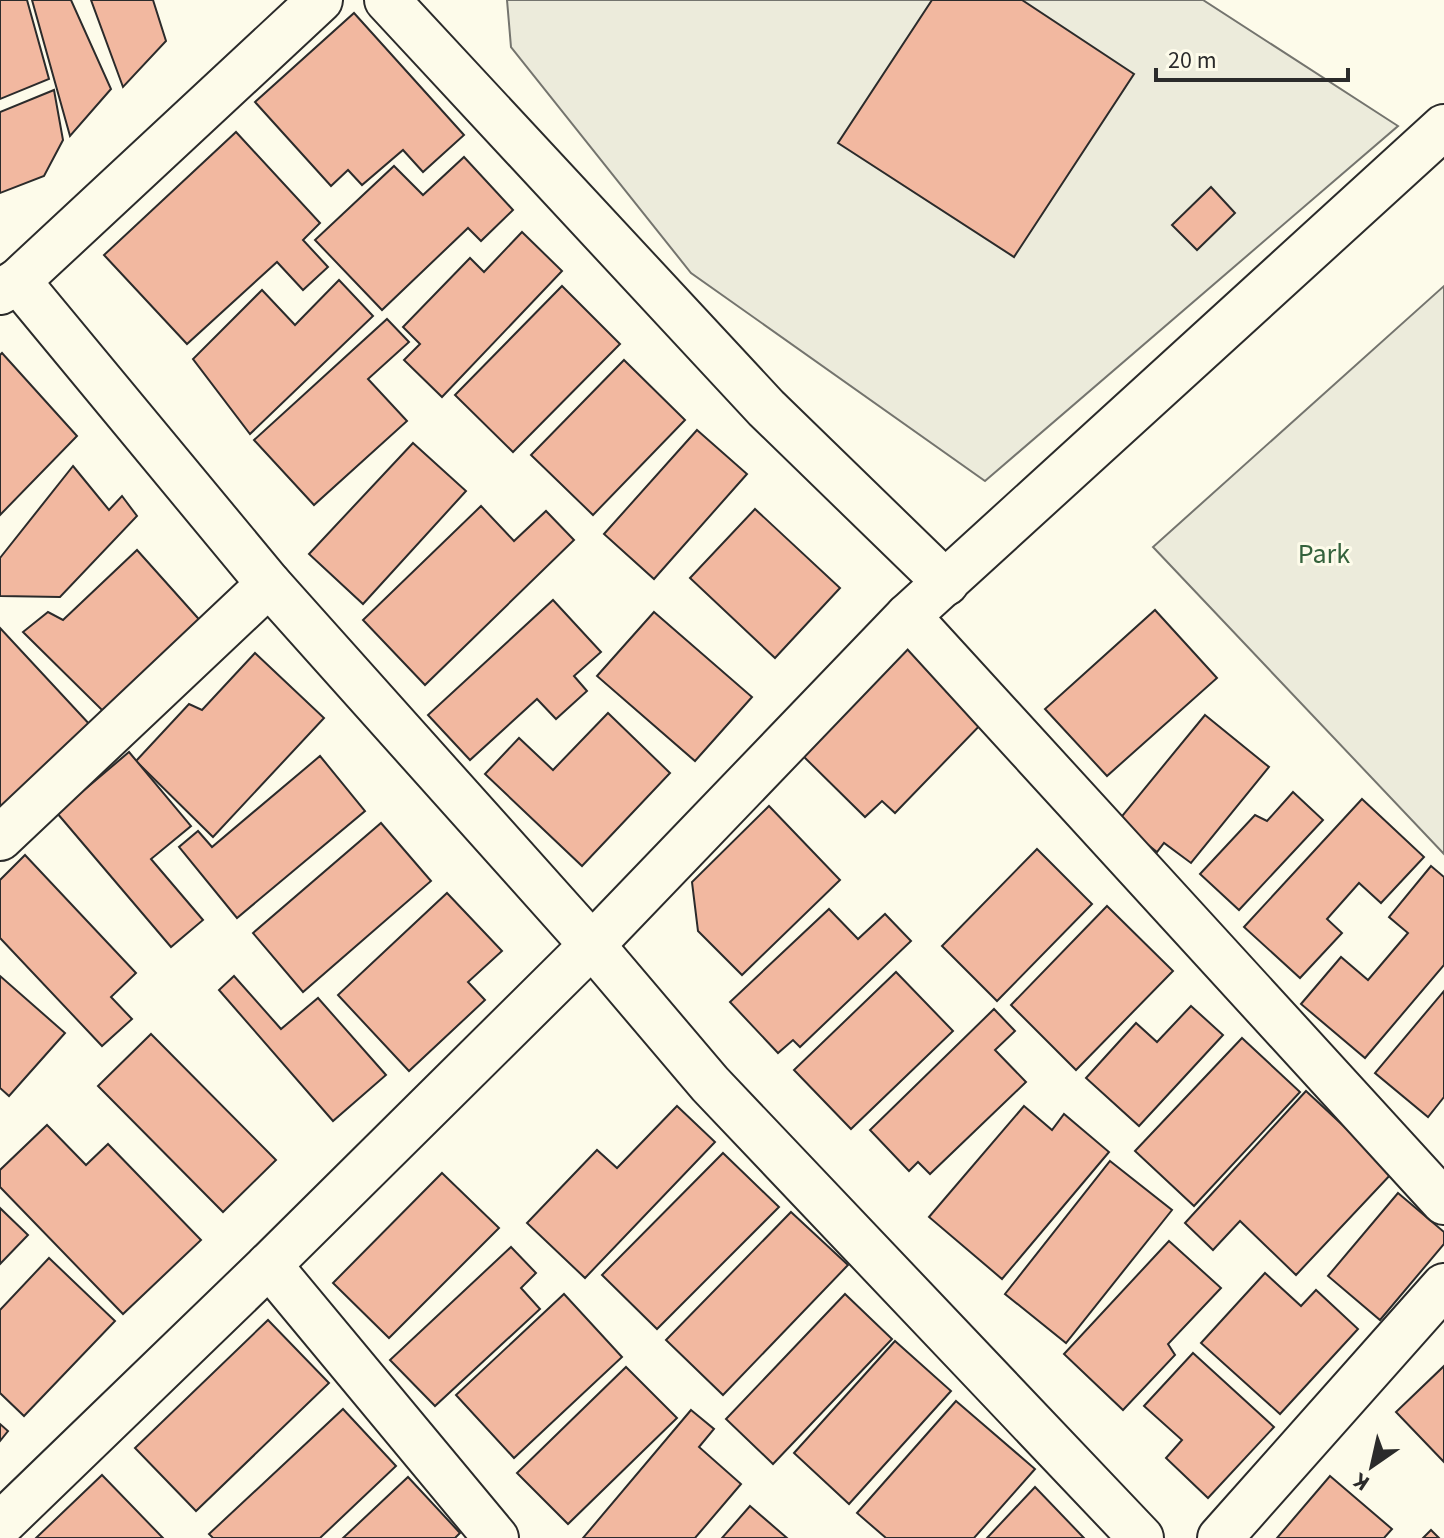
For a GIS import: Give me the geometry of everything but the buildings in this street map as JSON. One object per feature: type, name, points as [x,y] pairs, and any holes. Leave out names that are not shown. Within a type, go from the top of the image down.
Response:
[{"type":"street","points":[[320,0],[9,286],[269,584],[592,945],[710,1084],[1141,1538]]},
{"type":"street","points":[[387,0],[766,408],[946,583]]},
{"type":"street","points":[[0,1525],[269,1265],[592,945],[908,616],[1444,127]]},
{"type":"street","points":[[0,838],[269,584]]},
{"type":"street","points":[[908,616],[1444,1202]]},
{"type":"street","points":[[269,1265],[496,1538]]},
{"type":"street","points":[[1220,1538],[1444,1286]]},
{"type":"green space","points":[[507,0],[1203,0],[1398,126],[985,481],[691,273],[511,47]]},
{"type":"green space","name":"Park","points":[[1444,286],[1444,854],[1153,547]]}]
